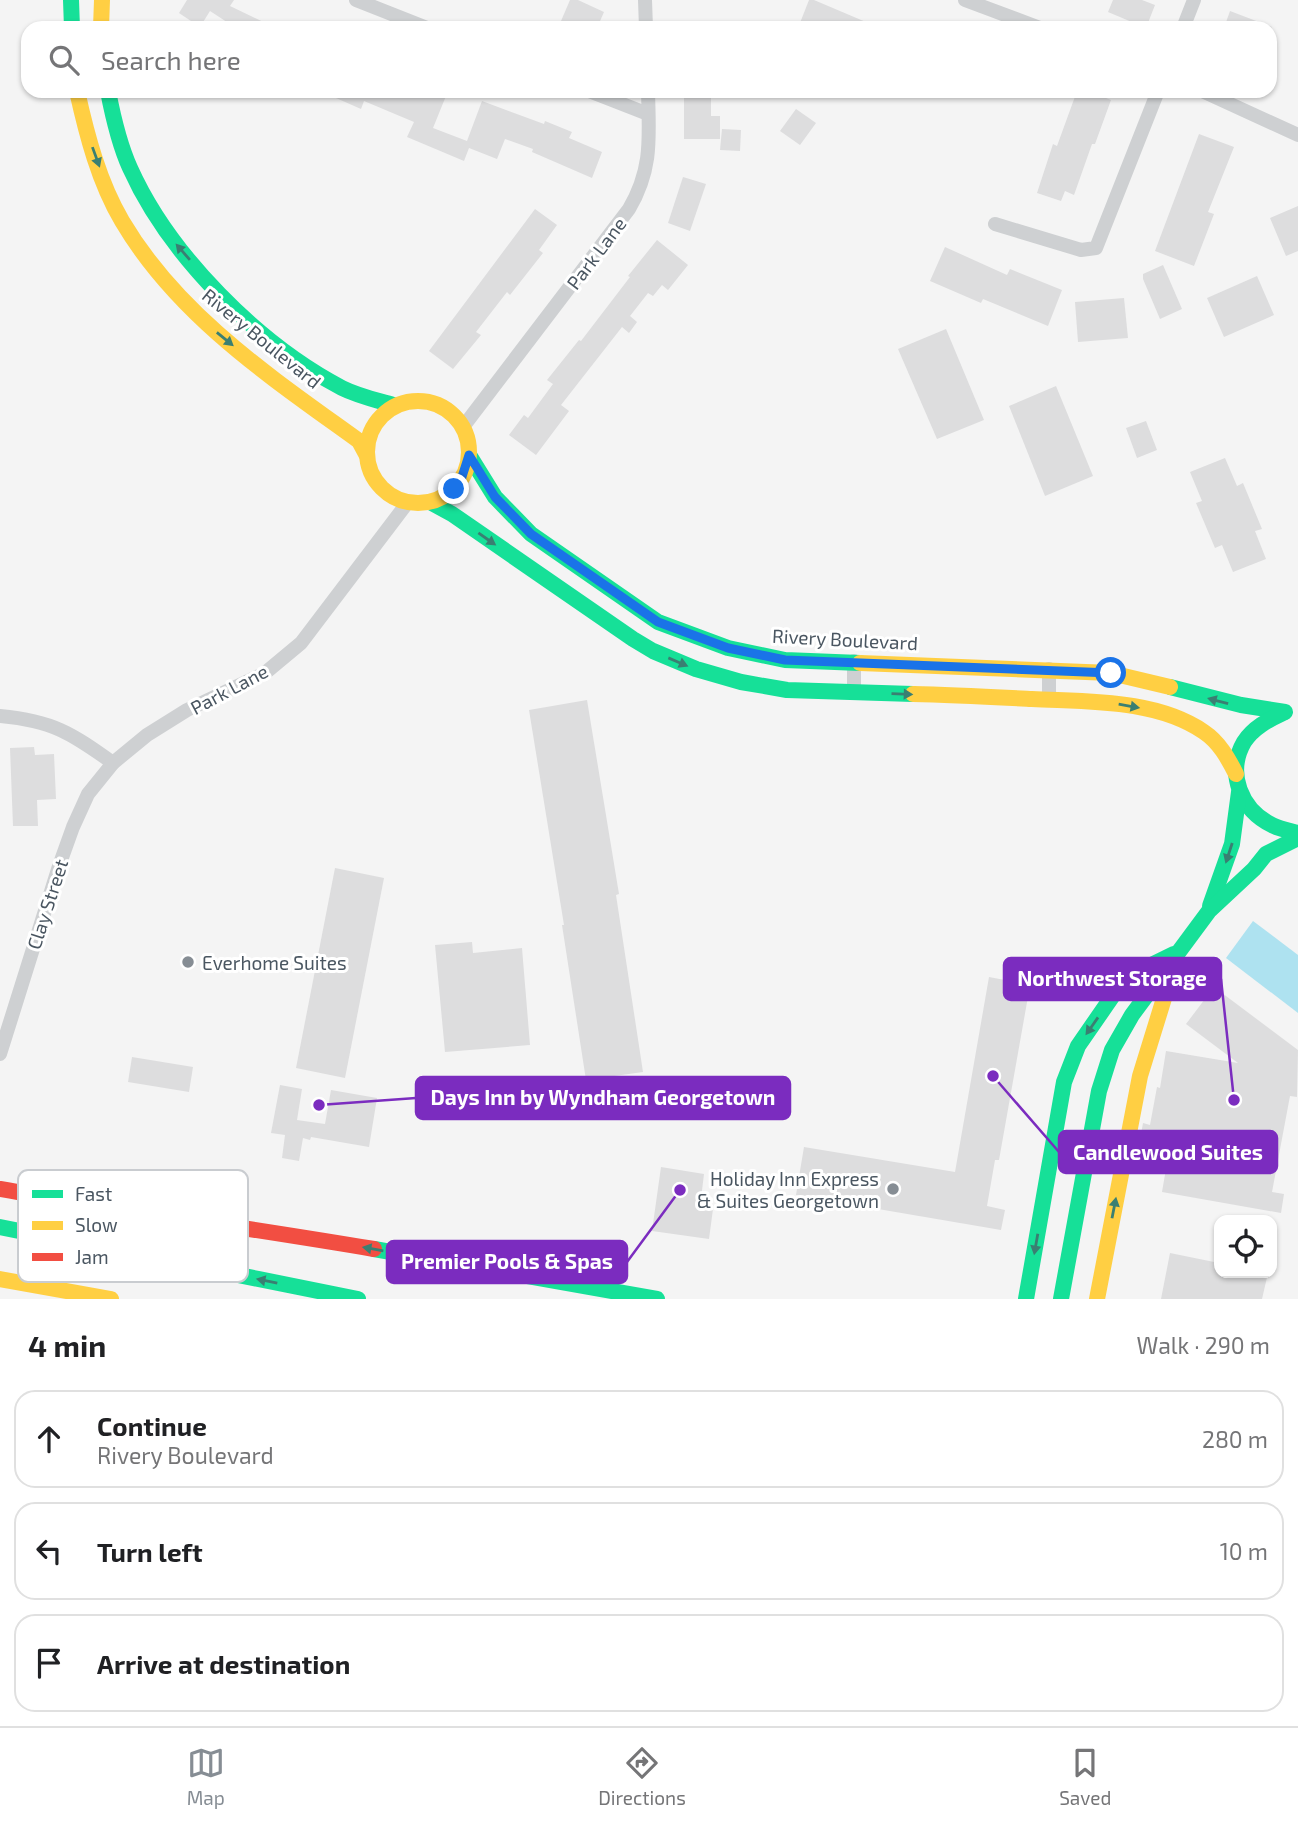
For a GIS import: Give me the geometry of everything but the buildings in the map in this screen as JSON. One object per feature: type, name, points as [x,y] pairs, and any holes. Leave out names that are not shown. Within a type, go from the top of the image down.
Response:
[{"type":"main road","points":[[71,0],[72,21]]},
{"type":"main road","points":[[101,21],[102,0]]},
{"type":"main road","name":"Rivery Boulevard","points":[[78,98],[83,123],[107,189],[123,222],[160,274],[204,322],[359,441],[366,454]]},
{"type":"main road","name":"Rivery Boulevard","points":[[109,98],[130,168],[157,218],[180,250],[239,313],[298,360],[343,388],[393,405]]},
{"type":"main road","points":[[416,400],[430,402],[451,413],[463,428],[468,441],[469,455],[461,480],[454,489],[430,502],[408,502],[391,495],[375,481],[366,454],[367,443],[375,423],[393,405],[416,400]]},
{"type":"main road","name":"Rivery Boulevard","points":[[469,455],[495,497],[531,534],[658,622],[728,648],[785,660],[1049,669],[1122,675],[1241,706],[1295,711]]},
{"type":"main road","points":[[430,502],[452,514],[650,649],[697,670],[731,680],[810,692],[1104,702],[1141,708],[1201,729],[1216,741],[1226,754],[1236,774],[1239,792],[1232,844],[1209,911]]},
{"type":"main road","points":[[1236,774],[1241,749],[1255,727],[1269,717],[1295,711]]},
{"type":"main road","points":[[1239,792],[1248,809],[1263,823],[1280,831],[1298,833]]},
{"type":"main road","points":[[1061,1299],[1099,1091],[1112,1050],[1132,1015],[1209,911],[1254,869],[1266,854],[1298,838]]},
{"type":"main road","points":[[1026,1299],[1064,1082],[1078,1046],[1125,978],[1178,952]]},
{"type":"main road","points":[[1097,1299],[1140,1076],[1178,952]]},
{"type":"main road","points":[[0,1189],[18,1192]]},
{"type":"main road","points":[[0,1227],[18,1231]]},
{"type":"main road","points":[[248,1227],[657,1299]]},
{"type":"main road","points":[[248,1277],[358,1299]]},
{"type":"main road","points":[[0,1279],[111,1299]]},
{"type":"street","points":[[356,0],[409,21]]},
{"type":"street","points":[[645,0],[646,21]]},
{"type":"street","points":[[965,0],[1021,21]]},
{"type":"street","points":[[1186,21],[1194,0]]},
{"type":"street","points":[[607,98],[648,114]]},
{"type":"street","name":"Park Lane","points":[[463,428],[638,194],[649,158],[648,98]]},
{"type":"street","points":[[995,224],[1081,250],[1096,248],[1155,98]]},
{"type":"street","points":[[1217,98],[1298,135]]},
{"type":"street","name":"Park Lane","points":[[113,763],[148,735],[187,710],[265,673],[301,643],[408,502]]},
{"type":"street","points":[[650,649],[658,622]]},
{"type":"street","points":[[853,661],[854,692]]},
{"type":"street","points":[[1049,669],[1049,699]]},
{"type":"street","points":[[0,716],[30,719],[56,727],[113,763]]},
{"type":"street","name":"Clay Street","points":[[0,1054],[73,827],[88,794],[113,763]]},
{"type":"water","points":[[1253,921],[1298,955],[1298,1013],[1226,958]]},
{"type":"traffic: fast","points":[[71,0],[72,21]]},
{"type":"traffic: fast","points":[[109,98],[123,150],[147,201],[168,233],[219,294],[248,322],[310,369],[348,391],[393,405]]},
{"type":"traffic: fast","points":[[469,455],[495,497],[531,534],[658,622],[728,648],[785,660],[860,663]]},
{"type":"traffic: fast","points":[[430,502],[452,514],[633,639],[653,651],[696,669],[741,682],[787,690],[913,694]]},
{"type":"traffic: fast","points":[[1170,687],[1241,705],[1285,712]]},
{"type":"traffic: fast","points":[[1283,713],[1256,729],[1244,742],[1236,766],[1237,778],[1240,790],[1252,810],[1272,825],[1298,833]]},
{"type":"traffic: fast","points":[[1210,906],[1232,844],[1239,792]]},
{"type":"traffic: fast","points":[[1061,1299],[1099,1091],[1112,1050],[1132,1015],[1209,911],[1254,869],[1266,854],[1298,838]]},
{"type":"traffic: fast","points":[[1026,1299],[1064,1082],[1078,1046],[1125,978],[1174,954]]},
{"type":"traffic: fast","points":[[0,1227],[18,1231]]},
{"type":"traffic: fast","points":[[374,1249],[657,1299]]},
{"type":"traffic: fast","points":[[248,1277],[358,1299]]},
{"type":"traffic: slow","points":[[101,21],[102,0]]},
{"type":"traffic: slow","points":[[79,98],[100,175],[114,206],[145,255],[170,287],[229,343],[359,441],[366,454]]},
{"type":"traffic: slow","points":[[418,401],[447,409],[461,423],[469,452],[461,481],[447,495],[418,503],[389,495],[375,481],[367,452],[375,423],[389,409],[418,401]]},
{"type":"traffic: slow","points":[[860,663],[1111,673],[1170,687]]},
{"type":"traffic: slow","points":[[913,694],[1098,702],[1165,713],[1185,721],[1209,736],[1219,745],[1236,774]]},
{"type":"traffic: slow","points":[[1097,1299],[1140,1076],[1174,966]]},
{"type":"traffic: slow","points":[[0,1279],[111,1299]]},
{"type":"traffic: jam","points":[[0,1189],[18,1192]]},
{"type":"traffic: jam","points":[[248,1229],[374,1249]]},
{"type":"place","name":"Everhome Suites","points":[[188,962]]},
{"type":"place","name":"Candlewood Suites","points":[[993,1076]]},
{"type":"place","name":"Northwest Storage","points":[[1234,1100]]},
{"type":"place","name":"Days Inn by Wyndham Georgetown","points":[[319,1105]]},
{"type":"place","name":"Holiday Inn Express & Suites Georgetown","points":[[893,1189]]},
{"type":"place","name":"Premier Pools & Spas","points":[[680,1190]]},
{"type":"route","points":[[454,489],[461,480],[469,455],[495,497],[531,534],[658,622],[728,648],[785,660],[1111,673]]}]
